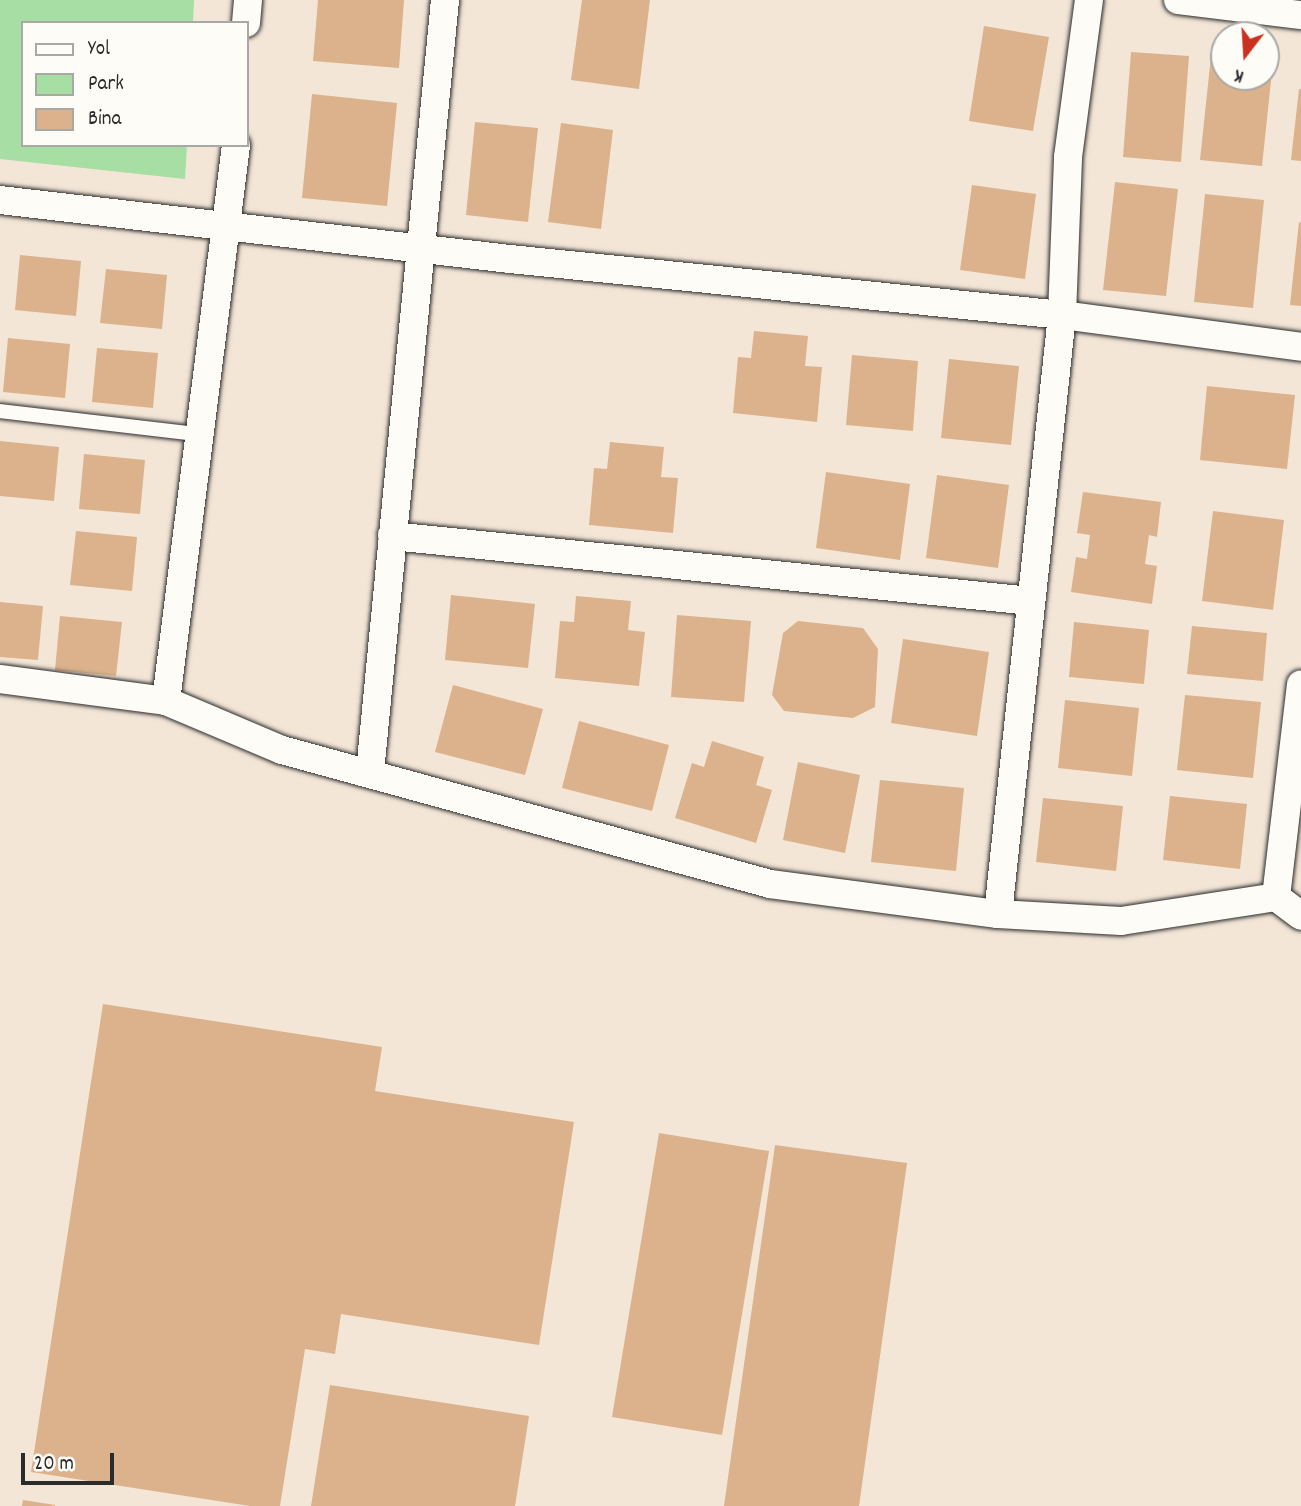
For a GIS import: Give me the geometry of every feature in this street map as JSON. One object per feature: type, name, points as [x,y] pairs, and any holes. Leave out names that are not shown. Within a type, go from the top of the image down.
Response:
[{"type":"street","points":[[246,21],[248,0]]},
{"type":"street","points":[[370,772],[445,0]]},
{"type":"street","points":[[998,914],[1062,315],[1068,157],[1089,0]]},
{"type":"street","points":[[1178,0],[1301,15]]},
{"type":"street","points":[[166,701],[196,434],[229,226],[236,147]]},
{"type":"street","points":[[0,200],[420,248],[1062,315],[1301,346]]},
{"type":"street","points":[[392,536],[1031,601]]},
{"type":"street","points":[[0,679],[166,701],[282,750],[770,884],[998,914],[1121,921],[1276,897],[1301,916]]},
{"type":"street","points":[[1276,897],[1301,684]]},
{"type":"lane","points":[[0,411],[196,434]]},
{"type":"green space","points":[[0,0],[194,0],[193,21],[21,21],[21,147],[187,147],[185,179],[0,159]]},
{"type":"building","points":[[318,0],[404,0],[399,68],[313,61]]},
{"type":"building","points":[[582,0],[650,0],[639,89],[571,80]]},
{"type":"building","points":[[984,26],[1049,37],[1033,131],[969,121]]},
{"type":"building","points":[[1131,52],[1189,56],[1181,162],[1123,157]]},
{"type":"building","points":[[1210,65],[1210,91],[1270,91],[1262,166],[1200,160]]},
{"type":"building","points":[[1301,89],[1301,161],[1291,160]]},
{"type":"building","points":[[312,94],[397,103],[387,206],[302,198]]},
{"type":"building","points":[[475,122],[538,128],[528,222],[466,215]]},
{"type":"building","points":[[561,123],[613,130],[601,229],[548,222]]},
{"type":"building","points":[[1115,182],[1178,189],[1166,296],[1103,290]]},
{"type":"building","points":[[972,185],[1036,194],[1025,279],[960,270]]},
{"type":"building","points":[[1205,194],[1264,200],[1253,308],[1194,302]]},
{"type":"building","points":[[1299,222],[1301,223],[1301,306],[1290,305]]},
{"type":"building","points":[[20,255],[81,261],[76,316],[15,310]]},
{"type":"building","points":[[106,269],[167,275],[162,329],[100,323]]},
{"type":"building","points":[[754,331],[808,336],[805,366],[822,367],[817,422],[733,413],[738,357],[751,358]]},
{"type":"building","points":[[8,338],[70,344],[65,398],[3,392]]},
{"type":"building","points":[[97,348],[158,353],[153,408],[92,402]]},
{"type":"building","points":[[852,355],[918,361],[913,431],[846,425]]},
{"type":"building","points":[[949,359],[1019,366],[1011,445],[941,438]]},
{"type":"building","points":[[1207,386],[1295,395],[1287,469],[1200,460]]},
{"type":"building","points":[[0,441],[59,447],[54,501],[0,496]]},
{"type":"building","points":[[610,442],[664,447],[661,477],[678,478],[673,533],[589,525],[594,468],[607,469]]},
{"type":"building","points":[[84,454],[145,460],[140,514],[79,509]]},
{"type":"building","points":[[826,472],[910,484],[900,560],[816,548]]},
{"type":"building","points":[[937,475],[1009,485],[998,568],[926,558]]},
{"type":"building","points":[[1083,492],[1161,502],[1157,537],[1149,535],[1145,564],[1157,566],[1152,604],[1071,592],[1076,557],[1087,559],[1090,535],[1077,533]]},
{"type":"building","points":[[1213,511],[1284,520],[1273,610],[1202,601]]},
{"type":"building","points":[[76,531],[137,537],[132,591],[70,585]]},
{"type":"building","points":[[451,595],[535,604],[528,668],[445,660]]},
{"type":"building","points":[[576,596],[631,601],[628,630],[645,632],[639,686],[555,678],[560,621],[574,622]]},
{"type":"building","points":[[0,602],[43,606],[38,660],[0,657]]},
{"type":"building","points":[[677,615],[751,621],[744,702],[671,697]]},
{"type":"building","points":[[60,616],[122,622],[116,676],[55,670]]},
{"type":"building","points":[[798,621],[863,628],[878,649],[875,707],[853,718],[784,711],[772,695],[783,633]]},
{"type":"building","points":[[1074,622],[1149,630],[1144,684],[1069,677]]},
{"type":"building","points":[[1192,626],[1267,633],[1263,681],[1187,674]]},
{"type":"building","points":[[903,639],[989,652],[977,736],[891,723]]},
{"type":"building","points":[[453,685],[543,709],[525,775],[435,752]]},
{"type":"building","points":[[1185,695],[1261,702],[1253,778],[1177,770]]},
{"type":"building","points":[[1065,700],[1139,708],[1132,776],[1058,768]]},
{"type":"building","points":[[579,721],[669,745],[652,811],[562,788]]},
{"type":"building","points":[[712,741],[764,757],[756,785],[772,790],[756,843],[675,818],[692,763],[704,767]]},
{"type":"building","points":[[798,762],[860,775],[845,853],[783,840]]},
{"type":"building","points":[[880,780],[964,788],[956,871],[871,862]]},
{"type":"building","points":[[1170,796],[1247,804],[1240,869],[1163,860]]},
{"type":"building","points":[[1043,798],[1123,806],[1116,871],[1036,862]]},
{"type":"building","points":[[103,1004],[382,1047],[375,1091],[574,1122],[539,1345],[341,1314],[335,1354],[305,1349],[280,1506],[250,1506],[31,1472]]},
{"type":"building","points":[[659,1133],[769,1151],[722,1435],[612,1417]]},
{"type":"building","points":[[775,1145],[907,1163],[859,1506],[724,1506]]},
{"type":"building","points":[[330,1385],[529,1416],[515,1506],[311,1506]]},
{"type":"building","points":[[23,1500],[55,1505],[55,1506],[22,1506]]}]
